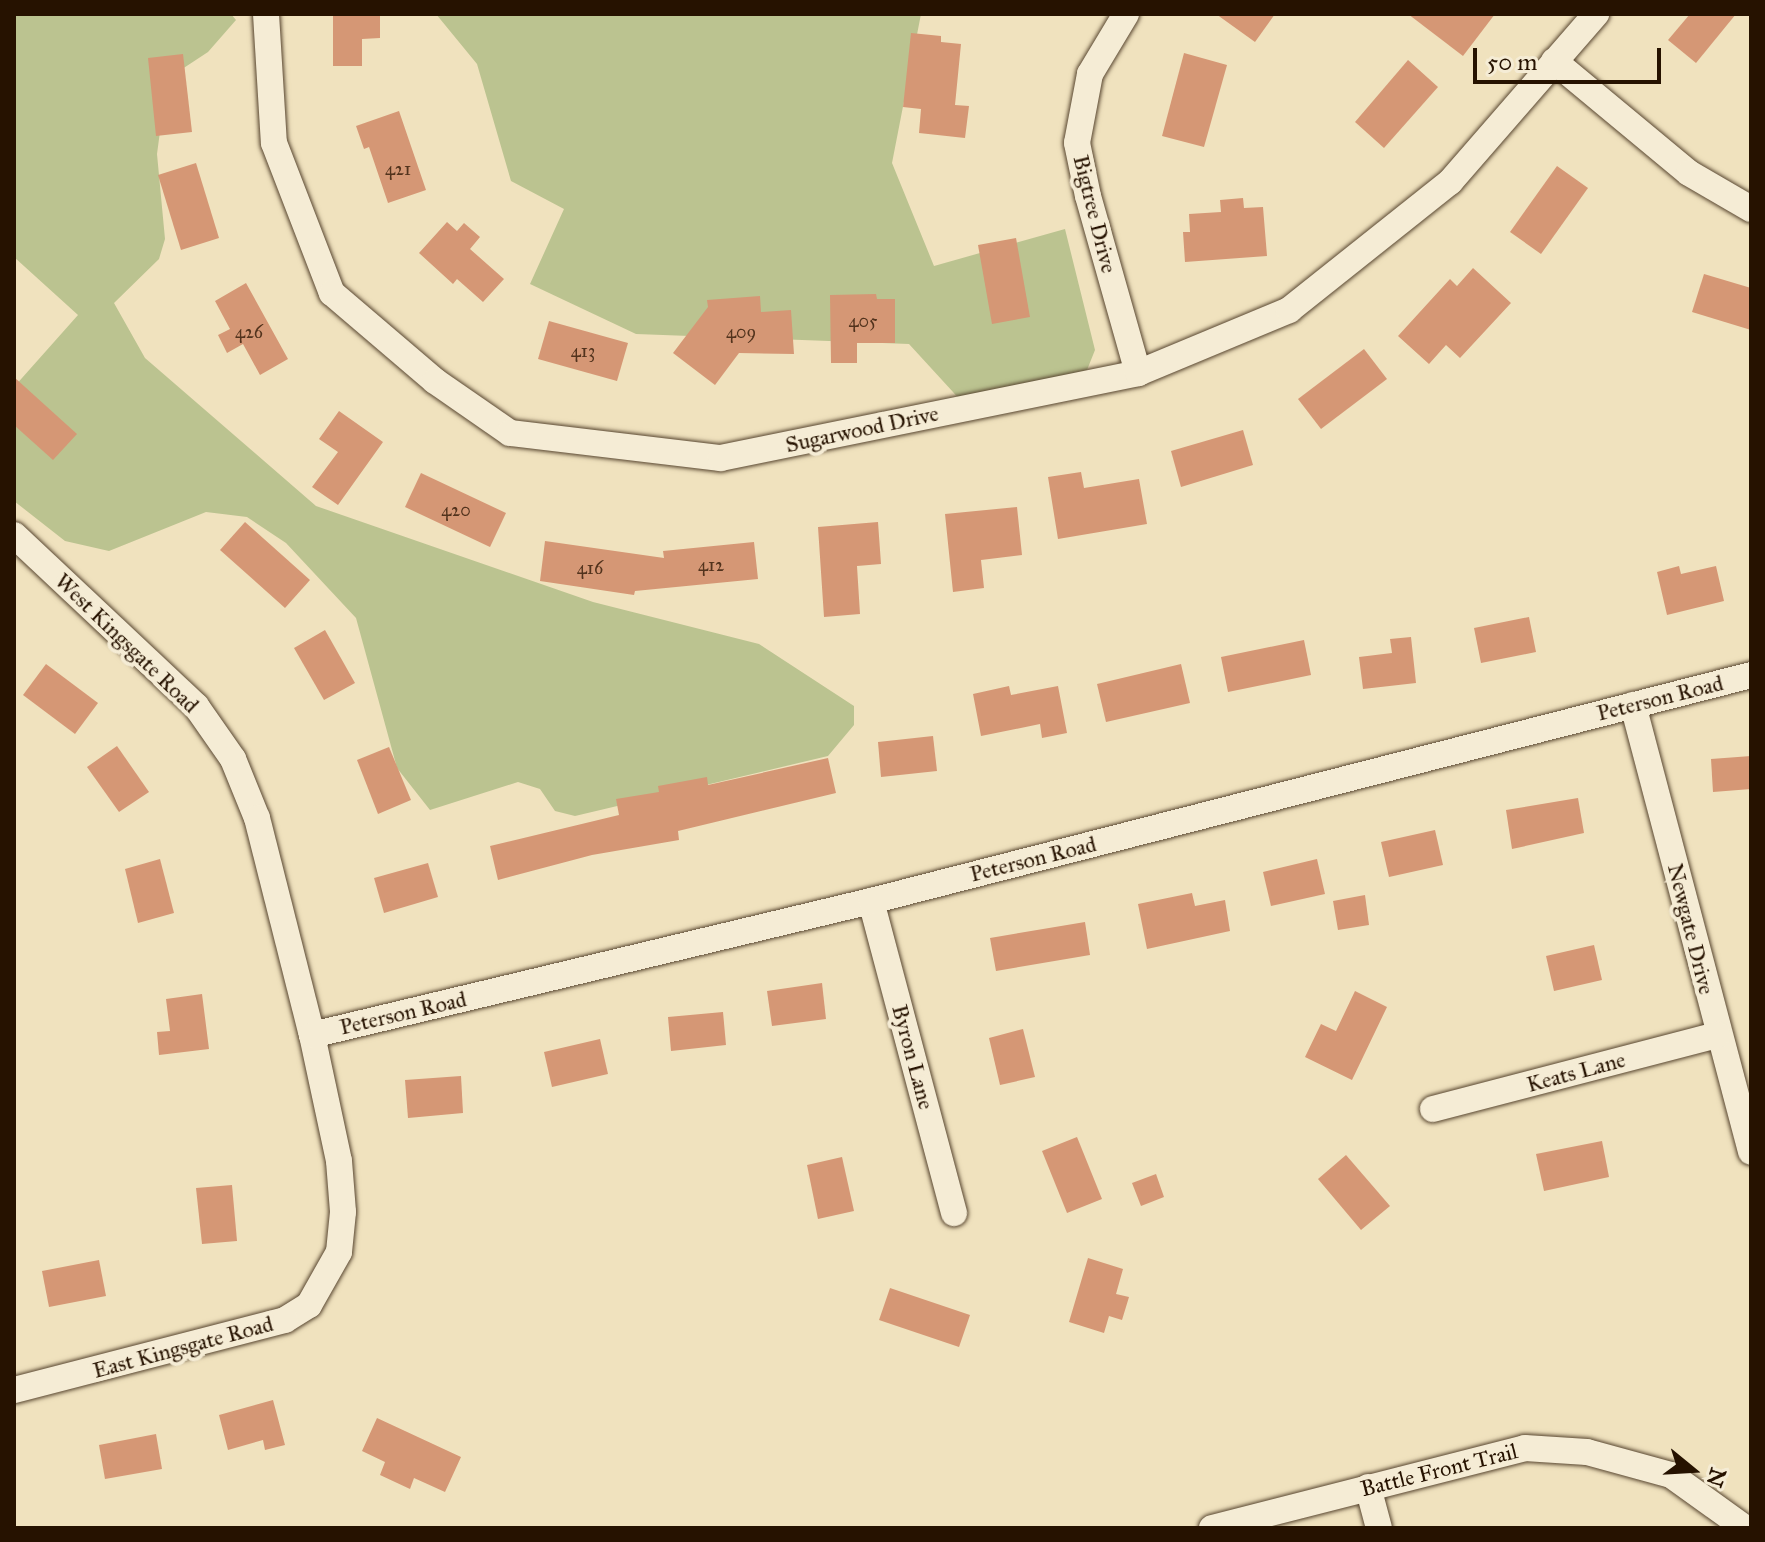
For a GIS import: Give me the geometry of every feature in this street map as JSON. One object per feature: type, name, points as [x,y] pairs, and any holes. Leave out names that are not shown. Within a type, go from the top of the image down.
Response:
[{"type":"street","name":"Sugarwood Drive","points":[[266,14],[274,143],[332,293],[435,381],[510,433],[721,458],[1138,373],[1289,310],[1450,182],[1596,14]]},
{"type":"street","name":"Bigtree Drive","points":[[1126,14],[1090,74],[1077,143],[1088,196],[1138,373]]},
{"type":"street","points":[[1554,61],[1689,173],[1751,209]]},
{"type":"street","name":"West Kingsgate Road","points":[[14,535],[196,706],[233,759],[257,818],[312,1035]]},
{"type":"street","name":"Peterson Road","points":[[312,1035],[871,901],[1751,675]]},
{"type":"street","name":"Newgate Drive","points":[[1633,705],[1751,1152]]},
{"type":"street","name":"Byron Lane","points":[[871,901],[954,1213]]},
{"type":"street","name":"East Kingsgate Road","points":[[14,1390],[285,1320],[309,1305],[339,1252],[343,1212],[339,1161],[312,1035]]},
{"type":"street","name":"Keats Lane","points":[[1433,1109],[1718,1035]]},
{"type":"street","name":"Battle Front Trail","points":[[1212,1528],[1525,1448],[1587,1452],[1671,1475],[1745,1528]]},
{"type":"street","points":[[1368,1487],[1379,1528]]},
{"type":"green space","points":[[14,14],[231,14],[236,20],[208,52],[167,79],[157,154],[165,239],[159,259],[114,303],[145,358],[316,506],[593,602],[759,644],[854,706],[854,725],[828,756],[575,816],[555,811],[540,789],[518,782],[430,810],[397,768],[356,618],[286,543],[247,517],[206,512],[109,551],[65,541],[14,501],[14,387],[78,315],[14,257]]},
{"type":"green space","points":[[436,14],[921,14],[892,163],[934,266],[1065,229],[1095,350],[1087,370],[964,404],[909,344],[636,334],[530,284],[564,209],[511,181],[477,64]]},
{"type":"building","points":[[333,14],[380,14],[380,38],[362,39],[362,66],[333,66]]},
{"type":"building","points":[[1216,14],[1275,14],[1255,42]]},
{"type":"building","points":[[1408,14],[1495,14],[1463,56]]},
{"type":"building","points":[[1690,14],[1736,14],[1696,63],[1668,40]]},
{"type":"building","points":[[911,33],[941,36],[941,42],[961,44],[955,105],[969,106],[965,138],[919,133],[921,109],[903,107]]},
{"type":"building","points":[[1184,53],[1227,65],[1204,147],[1162,136]]},
{"type":"building","points":[[183,54],[192,132],[156,136],[148,58]]},
{"type":"building","points":[[1408,60],[1438,87],[1384,148],[1355,122]]},
{"type":"building","points":[[399,111],[426,190],[388,203],[369,147],[364,149],[356,126]]},
{"type":"building","points":[[196,163],[219,238],[181,250],[158,175]]},
{"type":"building","points":[[1557,166],[1588,188],[1541,254],[1510,232]]},
{"type":"building","points":[[1243,198],[1244,208],[1263,207],[1267,256],[1185,262],[1183,232],[1190,232],[1189,214],[1221,212],[1220,200]]},
{"type":"building","points":[[447,222],[457,231],[464,223],[480,237],[470,249],[504,279],[483,302],[457,279],[453,284],[419,253]]},
{"type":"building","points":[[1016,238],[1030,317],[992,324],[978,245]]},
{"type":"building","points":[[1473,268],[1511,303],[1460,358],[1446,345],[1429,364],[1398,336],[1450,279],[1457,286]]},
{"type":"building","points":[[1704,274],[1751,288],[1751,330],[1692,312]]},
{"type":"building","points":[[246,283],[288,359],[260,375],[243,344],[227,353],[218,335],[230,329],[215,301]]},
{"type":"building","points":[[876,294],[877,299],[895,299],[895,343],[857,343],[857,363],[831,363],[830,295]]},
{"type":"building","points":[[760,296],[761,312],[791,310],[794,354],[739,353],[715,385],[673,353],[708,307],[707,300]]},
{"type":"building","points":[[549,321],[628,343],[617,381],[538,359]]},
{"type":"building","points":[[1364,349],[1387,379],[1321,429],[1298,399]]},
{"type":"building","points":[[14,377],[77,434],[53,460],[14,425]]},
{"type":"building","points":[[339,411],[383,442],[338,505],[312,487],[338,452],[319,439]]},
{"type":"building","points":[[1243,430],[1253,465],[1181,487],[1171,451]]},
{"type":"building","points":[[1081,472],[1084,488],[1139,479],[1147,524],[1058,539],[1048,477]]},
{"type":"building","points":[[421,473],[506,513],[490,547],[405,507]]},
{"type":"building","points":[[1017,507],[1022,555],[981,560],[984,588],[953,592],[945,514]]},
{"type":"building","points":[[245,522],[310,580],[285,608],[220,550]]},
{"type":"building","points":[[878,522],[881,564],[857,566],[860,614],[824,617],[818,527]]},
{"type":"building","points":[[545,541],[664,558],[663,551],[754,542],[758,579],[635,591],[634,595],[540,581]]},
{"type":"building","points":[[1679,566],[1681,574],[1716,566],[1724,601],[1667,615],[1657,572]]},
{"type":"building","points":[[1529,617],[1536,652],[1481,663],[1474,628]]},
{"type":"building","points":[[325,630],[355,683],[324,700],[294,648]]},
{"type":"building","points":[[1411,637],[1416,683],[1363,689],[1359,657],[1392,653],[1390,639]]},
{"type":"building","points":[[1304,640],[1311,675],[1228,692],[1221,657]]},
{"type":"building","points":[[46,664],[98,703],[75,734],[23,695]]},
{"type":"building","points":[[1181,664],[1190,703],[1106,722],[1097,684]]},
{"type":"building","points":[[1009,686],[1011,695],[1058,686],[1067,733],[1042,738],[1040,724],[981,736],[973,694]]},
{"type":"building","points":[[933,736],[937,771],[881,777],[878,742]]},
{"type":"building","points":[[117,746],[149,792],[119,812],[87,767]]},
{"type":"building","points":[[389,747],[411,800],[378,814],[357,760]]},
{"type":"building","points":[[1751,756],[1751,789],[1713,792],[1711,759]]},
{"type":"building","points":[[828,758],[836,793],[678,831],[679,840],[592,855],[498,880],[490,846],[619,815],[616,799],[659,792],[658,786],[707,777],[708,785]]},
{"type":"building","points":[[1578,798],[1584,833],[1512,849],[1506,810]]},
{"type":"building","points":[[1435,830],[1443,865],[1389,877],[1381,842]]},
{"type":"building","points":[[160,859],[174,913],[138,923],[125,869]]},
{"type":"building","points":[[1317,859],[1325,894],[1271,906],[1263,872]]},
{"type":"building","points":[[428,863],[438,897],[384,913],[374,878]]},
{"type":"building","points":[[1192,893],[1195,906],[1225,900],[1230,931],[1147,949],[1138,904]]},
{"type":"building","points":[[1365,895],[1369,925],[1338,930],[1333,901]]},
{"type":"building","points":[[1085,922],[1090,955],[996,971],[990,938]]},
{"type":"building","points":[[1594,945],[1602,980],[1554,991],[1546,956]]},
{"type":"building","points":[[822,983],[826,1019],[772,1026],[767,991]]},
{"type":"building","points":[[1355,991],[1387,1007],[1352,1080],[1305,1057],[1321,1024],[1336,1031]]},
{"type":"building","points":[[202,994],[209,1049],[159,1055],[157,1032],[170,1031],[166,999]]},
{"type":"building","points":[[723,1012],[726,1045],[671,1051],[668,1017]]},
{"type":"building","points":[[1023,1029],[1035,1077],[1000,1085],[989,1038]]},
{"type":"building","points":[[600,1039],[608,1074],[552,1087],[544,1052]]},
{"type":"building","points":[[461,1076],[463,1113],[408,1118],[405,1080]]},
{"type":"building","points":[[1077,1137],[1102,1199],[1067,1213],[1042,1151]]},
{"type":"building","points":[[1602,1141],[1609,1177],[1544,1191],[1536,1154]]},
{"type":"building","points":[[1346,1155],[1390,1206],[1361,1230],[1318,1179]]},
{"type":"building","points":[[842,1157],[854,1211],[818,1219],[807,1165]]},
{"type":"building","points":[[1156,1174],[1164,1197],[1141,1206],[1132,1183]]},
{"type":"building","points":[[232,1185],[237,1241],[202,1244],[196,1188]]},
{"type":"building","points":[[1088,1258],[1123,1269],[1116,1294],[1129,1297],[1122,1320],[1109,1316],[1104,1333],[1069,1322]]},
{"type":"building","points":[[99,1260],[106,1296],[49,1307],[42,1271]]},
{"type":"building","points":[[890,1288],[970,1315],[959,1347],[879,1320]]},
{"type":"building","points":[[273,1400],[285,1445],[265,1450],[263,1440],[228,1450],[219,1415]]},
{"type":"building","points":[[377,1418],[461,1457],[445,1492],[414,1478],[410,1489],[380,1475],[385,1462],[362,1451]]},
{"type":"building","points":[[156,1434],[162,1469],[105,1479],[99,1445]]}]
